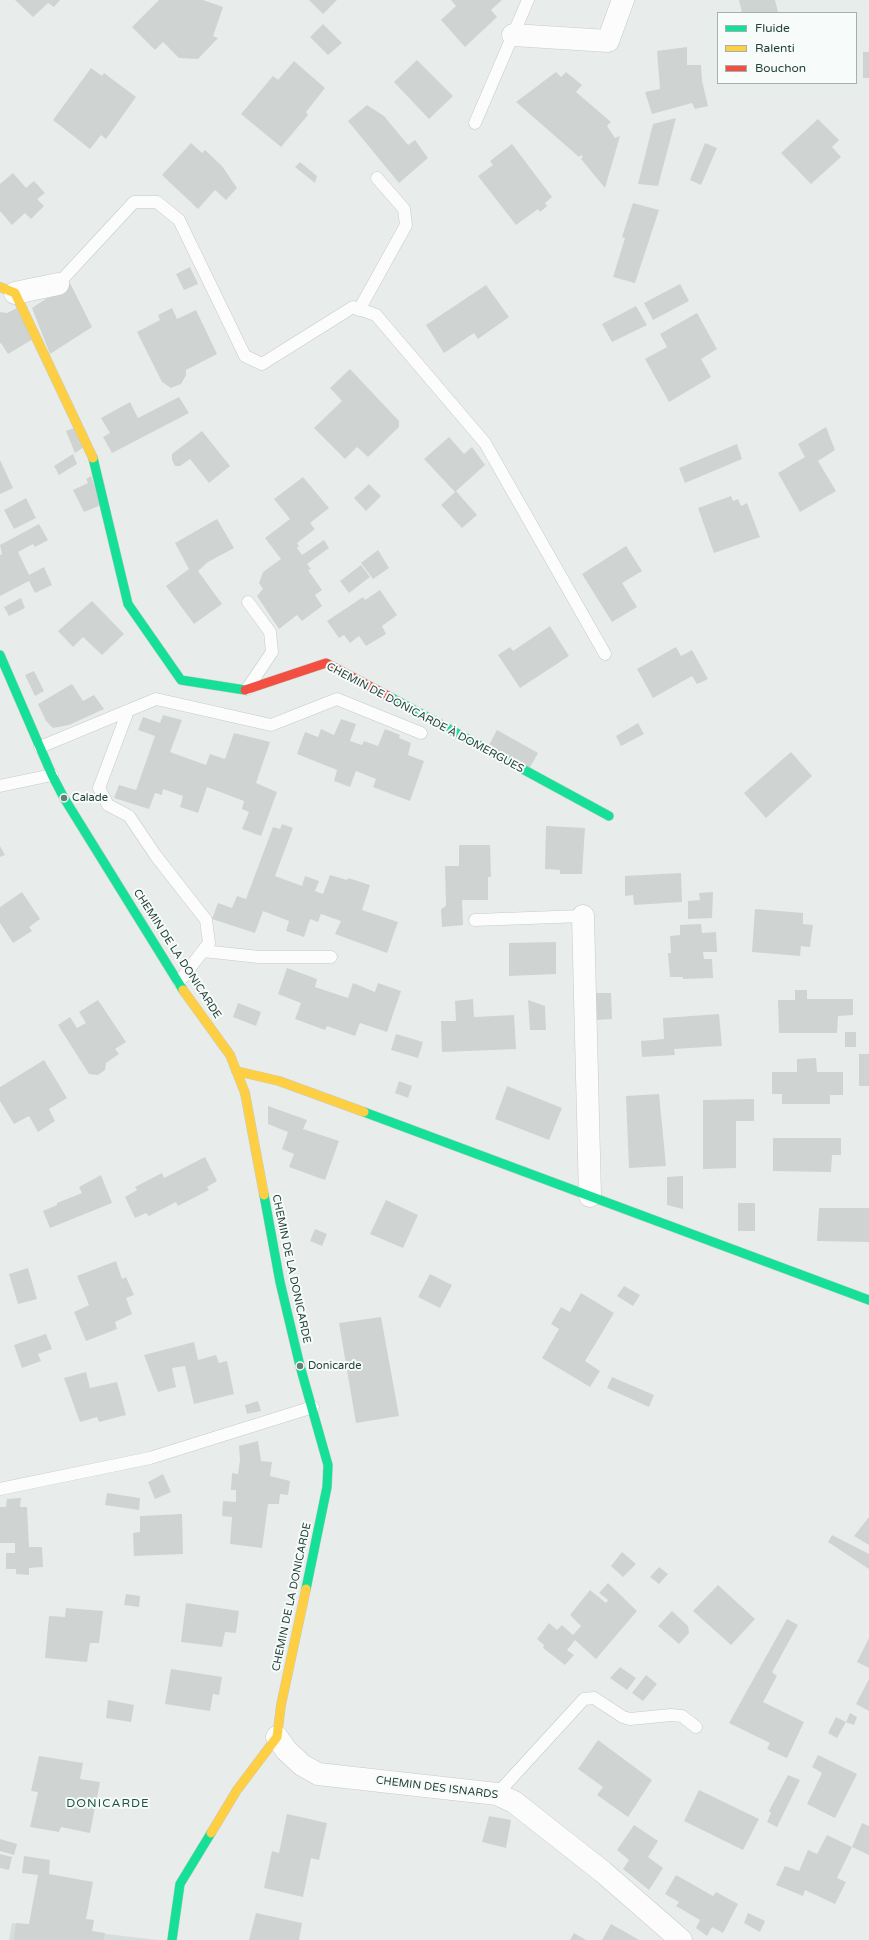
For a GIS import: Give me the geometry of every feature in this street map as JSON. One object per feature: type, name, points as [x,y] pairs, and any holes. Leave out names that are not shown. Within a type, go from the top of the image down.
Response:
[{"type":"street","points":[[513,35],[608,41],[623,0]]},
{"type":"street","name":"CHEMIN DE DONICARDE À DOMERGUES","points":[[58,284],[8,290],[96,462],[128,604],[181,680],[246,690],[326,663],[609,816]]},
{"type":"street","name":"CHEMIN DE LA DONICARDE","points":[[0,655],[52,775],[67,804],[179,982],[230,1054],[245,1093],[282,1290],[300,1366],[313,1407],[328,1465],[327,1487],[320,1526],[281,1705],[277,1737],[237,1790],[180,1884],[172,1940]]},
{"type":"street","points":[[583,916],[590,1196]]},
{"type":"street","points":[[236,1072],[279,1081],[869,1300]]},
{"type":"street","name":"CHEMIN DES ISNARDS","points":[[277,1737],[286,1750],[302,1765],[318,1774],[497,1794],[514,1802],[603,1872],[681,1940]]},
{"type":"lane","points":[[475,123],[528,0]]},
{"type":"lane","points":[[359,310],[406,225],[404,209],[376,178]]},
{"type":"lane","points":[[58,284],[134,202],[157,202],[179,220],[245,356],[262,364],[354,307],[376,315],[485,443],[605,654]]},
{"type":"lane","points":[[246,690],[272,652],[270,632],[248,602]]},
{"type":"lane","points":[[40,747],[156,699],[271,725],[337,699],[421,733]]},
{"type":"lane","points":[[128,710],[99,788],[108,805],[129,816],[156,856],[206,920],[209,943],[179,982]]},
{"type":"lane","points":[[0,786],[52,775]]},
{"type":"lane","points":[[475,920],[583,916]]},
{"type":"lane","points":[[203,951],[259,958],[331,957]]},
{"type":"lane","points":[[0,1489],[150,1458],[313,1407]]},
{"type":"lane","points":[[497,1794],[584,1699],[594,1698],[623,1717],[630,1719],[671,1715],[682,1716],[696,1727]]},
{"type":"shaded area","points":[[12,1923],[158,1940],[9,1940]]},
{"type":"building","points":[[15,0],[60,0],[54,7],[48,3],[33,17]]},
{"type":"building","points":[[159,0],[203,0],[223,7],[213,36],[218,38],[198,59],[179,58],[163,42],[155,50],[132,27]]},
{"type":"building","points":[[309,0],[337,0],[323,14]]},
{"type":"building","points":[[451,0],[502,0],[491,10],[497,17],[465,47],[441,20],[456,6]]},
{"type":"building","points":[[739,0],[775,0],[778,12],[742,12]]},
{"type":"building","points":[[323,24],[342,43],[328,55],[310,37]]},
{"type":"building","points":[[687,47],[687,65],[701,65],[702,81],[708,106],[695,109],[692,103],[652,114],[645,92],[660,89],[657,51]]},
{"type":"building","points":[[863,52],[869,52],[869,78],[863,78]]},
{"type":"building","points":[[417,60],[453,96],[429,119],[394,82]]},
{"type":"building","points":[[294,61],[325,88],[306,112],[308,115],[281,147],[241,114],[273,76],[278,80]]},
{"type":"building","points":[[91,68],[102,76],[104,73],[136,97],[106,139],[101,135],[90,149],[53,120]]},
{"type":"building","points":[[556,72],[561,77],[566,72],[582,85],[576,92],[611,122],[607,126],[615,138],[620,136],[605,188],[581,159],[583,157],[581,155],[579,157],[516,102]]},
{"type":"building","points":[[367,105],[384,116],[408,145],[415,140],[428,158],[399,183],[348,121]]},
{"type":"building","points":[[676,118],[658,186],[638,184],[653,124]]},
{"type":"building","points":[[818,119],[839,140],[832,147],[841,157],[811,184],[781,153]]},
{"type":"building","points":[[191,143],[202,153],[205,150],[222,166],[237,188],[226,200],[215,190],[198,209],[162,175]]},
{"type":"building","points":[[705,143],[717,148],[701,185],[690,180]]},
{"type":"building","points":[[512,144],[552,197],[545,203],[547,206],[540,212],[538,209],[516,225],[478,176],[493,165],[490,161]]},
{"type":"building","points":[[300,162],[317,176],[315,183],[295,167]]},
{"type":"building","points":[[13,173],[26,188],[34,181],[45,193],[37,199],[44,206],[31,219],[25,213],[12,225],[0,211],[0,184]]},
{"type":"building","points":[[633,203],[659,210],[635,283],[613,277],[625,238],[622,237]]},
{"type":"building","points":[[190,267],[198,284],[184,290],[176,274]]},
{"type":"building","points":[[70,283],[92,327],[50,354],[32,308]]},
{"type":"building","points":[[680,284],[689,301],[653,320],[644,303]]},
{"type":"building","points":[[486,285],[509,317],[478,339],[474,333],[444,353],[426,325]]},
{"type":"building","points":[[636,306],[647,325],[612,342],[602,324]]},
{"type":"building","points":[[17,308],[33,339],[8,354],[1,343],[0,344],[0,312],[7,313]]},
{"type":"building","points":[[172,308],[177,319],[196,310],[217,354],[186,370],[186,375],[181,384],[171,388],[162,382],[137,332],[160,320],[158,315]]},
{"type":"building","points":[[697,313],[717,349],[701,359],[711,377],[669,402],[645,359],[667,347],[660,334]]},
{"type":"building","points":[[350,369],[399,421],[399,427],[368,457],[357,447],[345,459],[314,428],[342,401],[330,388]]},
{"type":"building","points":[[179,397],[189,413],[112,453],[103,437],[110,433],[101,418],[130,402],[138,418]]},
{"type":"building","points":[[77,427],[84,447],[75,453],[66,431]]},
{"type":"building","points":[[826,427],[835,450],[818,461],[836,491],[800,512],[778,473],[805,457],[798,444]]},
{"type":"building","points":[[202,431],[230,466],[209,483],[190,459],[180,466],[175,466],[172,460],[172,454]]},
{"type":"building","points":[[449,437],[464,454],[472,447],[485,465],[456,491],[477,515],[462,528],[441,505],[455,492],[424,459]]},
{"type":"building","points":[[737,444],[742,459],[685,483],[679,468]]},
{"type":"building","points":[[73,454],[77,464],[59,475],[54,466]]},
{"type":"building","points":[[0,460],[13,488],[0,494]]},
{"type":"building","points":[[91,476],[101,505],[84,512],[73,490],[88,483],[86,479]]},
{"type":"building","points":[[303,477],[329,508],[310,523],[315,529],[297,543],[299,546],[297,548],[302,555],[324,540],[329,548],[307,564],[311,569],[308,570],[322,590],[315,595],[322,606],[302,621],[297,615],[279,629],[257,596],[263,589],[259,583],[263,572],[281,559],[265,538],[290,519],[274,499]]},
{"type":"building","points":[[369,484],[381,496],[366,511],[354,498]]},
{"type":"building","points":[[731,496],[733,501],[738,499],[741,506],[747,503],[760,537],[714,553],[698,508]]},
{"type":"building","points":[[26,498],[36,518],[14,529],[4,510]]},
{"type":"building","points":[[217,519],[234,548],[208,562],[198,571],[222,604],[194,624],[166,586],[189,569],[175,543]]},
{"type":"building","points":[[39,524],[48,540],[35,547],[33,544],[18,552],[29,575],[44,567],[52,585],[35,593],[29,581],[0,596],[0,555],[2,554],[0,545]]},
{"type":"building","points":[[626,546],[642,571],[622,583],[637,607],[612,622],[582,574]]},
{"type":"building","points":[[378,550],[389,568],[373,579],[361,563]]},
{"type":"building","points":[[361,565],[370,577],[349,593],[340,581]]},
{"type":"building","points":[[380,590],[397,615],[382,626],[386,634],[366,646],[359,636],[350,643],[344,635],[339,638],[327,621],[363,597],[365,600]]},
{"type":"building","points":[[21,598],[25,608],[9,616],[4,607]]},
{"type":"building","points":[[92,601],[124,634],[102,655],[83,637],[73,647],[58,631]]},
{"type":"building","points":[[550,626],[569,656],[520,688],[498,655],[510,647],[513,651]]},
{"type":"building","points":[[676,647],[681,656],[692,650],[708,679],[697,684],[692,676],[653,698],[637,669]]},
{"type":"building","points":[[34,671],[44,691],[35,696],[25,675]]},
{"type":"building","points":[[72,684],[83,701],[94,695],[104,709],[69,725],[53,728],[46,721],[38,704]]},
{"type":"building","points":[[163,715],[182,720],[170,752],[206,765],[210,754],[225,759],[234,733],[270,742],[256,783],[277,792],[261,836],[242,829],[249,812],[242,809],[244,801],[207,787],[198,813],[180,807],[183,796],[163,789],[162,795],[155,793],[149,809],[114,798],[119,785],[136,790],[155,736],[138,730],[143,717],[160,723]]},
{"type":"building","points":[[341,719],[356,724],[350,741],[362,745],[364,741],[378,746],[385,729],[400,735],[399,738],[411,743],[408,755],[424,761],[410,801],[373,787],[376,779],[356,771],[350,787],[334,781],[337,770],[297,754],[305,732],[318,737],[321,729],[334,735]]},
{"type":"building","points":[[638,723],[644,734],[621,746],[616,736]]},
{"type":"building","points":[[497,730],[538,753],[529,769],[488,747]]},
{"type":"building","points":[[791,752],[812,776],[766,818],[744,793]]},
{"type":"building","points":[[282,824],[293,828],[275,876],[302,886],[305,876],[319,881],[315,891],[323,894],[330,875],[347,880],[348,878],[370,885],[362,910],[398,922],[387,953],[335,934],[341,921],[321,914],[318,922],[310,919],[304,937],[286,931],[289,921],[263,911],[255,933],[212,919],[218,903],[232,908],[237,896],[246,899],[273,827],[280,829]]},
{"type":"building","points":[[546,826],[585,828],[582,874],[560,874],[560,870],[545,869]]},
{"type":"building","points":[[459,845],[490,845],[491,877],[488,877],[488,900],[462,900],[463,925],[442,927],[441,909],[446,906],[445,866],[459,866]]},
{"type":"building","points":[[0,846],[5,855],[0,857]]},
{"type":"building","points":[[681,873],[682,902],[634,905],[633,895],[625,896],[625,876]]},
{"type":"building","points":[[22,892],[40,919],[29,927],[32,931],[13,943],[0,923],[0,907]]},
{"type":"building","points":[[713,892],[712,918],[688,919],[688,901],[700,900],[699,893]]},
{"type":"building","points":[[755,909],[803,913],[803,924],[813,925],[810,947],[801,946],[800,956],[752,952]]},
{"type":"building","points":[[701,924],[702,933],[716,932],[717,952],[703,952],[704,959],[712,959],[713,978],[683,979],[683,977],[670,977],[668,953],[671,953],[670,936],[680,935],[680,925]]},
{"type":"building","points":[[556,942],[556,974],[509,976],[509,943]]},
{"type":"building","points":[[287,968],[317,979],[315,987],[348,998],[353,983],[375,992],[378,983],[401,991],[387,1032],[360,1023],[355,1036],[327,1026],[325,1030],[295,1019],[301,1003],[278,994]]},
{"type":"building","points":[[795,990],[807,990],[807,999],[853,999],[853,1015],[838,1016],[837,1033],[779,1033],[778,1000],[795,1000]]},
{"type":"building","points":[[593,993],[611,993],[612,1019],[595,1020]]},
{"type":"building","points":[[473,999],[474,1017],[514,1015],[516,1049],[442,1052],[441,1021],[456,1021],[455,1001]]},
{"type":"building","points":[[98,1000],[126,1042],[115,1049],[119,1054],[106,1063],[105,1070],[98,1075],[89,1074],[58,1025],[70,1017],[77,1028],[86,1023],[79,1012]]},
{"type":"building","points":[[528,1000],[545,1006],[546,1030],[530,1030]]},
{"type":"building","points":[[238,1003],[261,1012],[256,1026],[233,1017]]},
{"type":"building","points":[[719,1014],[722,1046],[674,1049],[675,1055],[642,1057],[641,1041],[664,1039],[663,1018]]},
{"type":"building","points":[[845,1032],[856,1032],[856,1047],[845,1047]]},
{"type":"building","points":[[396,1034],[423,1042],[418,1058],[391,1050]]},
{"type":"building","points":[[859,1054],[869,1054],[869,1086],[859,1086]]},
{"type":"building","points":[[816,1058],[817,1072],[843,1072],[843,1095],[830,1095],[830,1104],[782,1104],[782,1094],[772,1094],[772,1072],[797,1072],[797,1059]]},
{"type":"building","points":[[44,1060],[67,1098],[49,1109],[55,1121],[38,1132],[29,1116],[14,1124],[0,1101],[0,1087]]},
{"type":"building","points":[[399,1081],[412,1086],[408,1098],[395,1093]]},
{"type":"building","points":[[507,1086],[562,1108],[549,1140],[495,1119]]},
{"type":"building","points":[[659,1094],[666,1166],[629,1168],[626,1096]]},
{"type":"building","points":[[754,1099],[754,1121],[736,1121],[736,1168],[703,1169],[703,1100]]},
{"type":"building","points":[[268,1106],[307,1120],[303,1129],[339,1141],[325,1180],[289,1167],[294,1154],[282,1149],[288,1132],[268,1124]]},
{"type":"building","points":[[773,1138],[841,1138],[841,1155],[832,1155],[831,1172],[773,1171]]},
{"type":"building","points":[[205,1157],[217,1181],[207,1187],[209,1190],[178,1206],[176,1202],[149,1216],[146,1213],[135,1218],[125,1197],[137,1190],[135,1187],[162,1173],[164,1178]]},
{"type":"building","points":[[101,1175],[112,1203],[50,1228],[43,1211],[57,1205],[57,1203],[82,1193],[79,1187]]},
{"type":"building","points":[[683,1176],[683,1209],[667,1205],[667,1177]]},
{"type":"building","points":[[386,1200],[418,1215],[403,1248],[370,1234]]},
{"type":"building","points":[[738,1203],[755,1203],[755,1231],[738,1231]]},
{"type":"building","points":[[819,1208],[869,1208],[869,1242],[817,1241]]},
{"type":"building","points":[[315,1229],[327,1234],[322,1246],[310,1241]]},
{"type":"building","points":[[116,1261],[122,1279],[126,1277],[134,1295],[126,1298],[132,1314],[115,1322],[117,1329],[86,1341],[74,1312],[89,1305],[77,1276]]},
{"type":"building","points":[[28,1268],[37,1299],[18,1304],[9,1274]]},
{"type":"building","points":[[430,1274],[452,1285],[440,1308],[418,1297]]},
{"type":"building","points":[[624,1286],[640,1295],[633,1306],[617,1296]]},
{"type":"building","points":[[581,1293],[614,1313],[585,1361],[600,1371],[590,1387],[542,1358],[559,1329],[551,1324],[561,1307],[570,1312]]},
{"type":"building","points":[[381,1317],[399,1416],[356,1423],[339,1323]]},
{"type":"building","points":[[46,1334],[52,1349],[38,1354],[41,1361],[22,1368],[14,1345]]},
{"type":"building","points":[[194,1342],[198,1360],[216,1355],[219,1363],[227,1361],[234,1394],[194,1404],[185,1366],[172,1368],[176,1387],[158,1392],[144,1355]]},
{"type":"building","points":[[86,1372],[90,1388],[117,1382],[126,1415],[99,1422],[97,1417],[80,1422],[64,1378]]},
{"type":"building","points":[[612,1377],[654,1395],[649,1407],[607,1388]]},
{"type":"building","points":[[258,1401],[261,1411],[247,1414],[245,1405]]},
{"type":"building","points":[[258,1441],[261,1461],[272,1462],[270,1476],[290,1481],[288,1495],[280,1494],[279,1504],[268,1504],[262,1548],[230,1544],[232,1517],[222,1516],[223,1501],[236,1502],[236,1490],[231,1490],[232,1473],[238,1474],[240,1460],[239,1446]]},
{"type":"building","points":[[163,1474],[171,1492],[155,1499],[148,1482]]},
{"type":"building","points":[[107,1493],[140,1498],[139,1510],[105,1505]]},
{"type":"building","points":[[21,1498],[20,1507],[27,1507],[29,1547],[42,1547],[43,1567],[29,1568],[29,1575],[16,1574],[16,1569],[6,1569],[6,1553],[15,1553],[15,1543],[0,1543],[0,1507],[6,1507],[7,1499]]},
{"type":"building","points":[[182,1514],[183,1554],[134,1556],[133,1533],[140,1532],[140,1516]]},
{"type":"building","points":[[869,1517],[869,1545],[854,1536]]},
{"type":"building","points":[[832,1535],[869,1554],[869,1569],[828,1542]]},
{"type":"building","points":[[622,1552],[636,1564],[623,1577],[611,1566]]},
{"type":"building","points":[[659,1567],[668,1574],[659,1584],[650,1577]]},
{"type":"building","points":[[608,1583],[637,1611],[596,1659],[575,1640],[567,1650],[574,1655],[565,1665],[543,1648],[544,1645],[537,1639],[549,1623],[557,1630],[562,1625],[573,1635],[581,1626],[570,1615],[590,1590],[606,1603],[608,1600],[599,1593]]},
{"type":"building","points":[[718,1585],[755,1619],[731,1645],[693,1611]]},
{"type":"building","points":[[126,1594],[140,1596],[139,1607],[124,1605]]},
{"type":"building","points":[[186,1603],[239,1611],[236,1633],[225,1632],[222,1647],[181,1642]]},
{"type":"building","points":[[66,1608],[103,1611],[99,1643],[90,1643],[87,1662],[45,1658],[49,1616],[65,1617]]},
{"type":"building","points":[[672,1611],[688,1626],[689,1633],[679,1644],[658,1626]]},
{"type":"building","points":[[787,1619],[798,1625],[772,1672],[777,1676],[763,1702],[804,1722],[787,1758],[767,1749],[770,1743],[729,1723]]},
{"type":"building","points":[[869,1638],[869,1668],[857,1662]]},
{"type":"building","points":[[620,1667],[636,1678],[627,1690],[610,1678]]},
{"type":"building","points":[[171,1669],[222,1677],[219,1695],[213,1694],[210,1711],[165,1704]]},
{"type":"building","points":[[646,1675],[657,1684],[643,1701],[632,1693]]},
{"type":"building","points":[[869,1679],[869,1711],[856,1704]]},
{"type":"building","points":[[108,1700],[134,1705],[131,1722],[106,1718]]},
{"type":"building","points":[[850,1713],[857,1717],[854,1725],[846,1722]]},
{"type":"building","points":[[836,1717],[846,1722],[837,1738],[828,1733]]},
{"type":"building","points":[[598,1740],[652,1780],[628,1817],[597,1795],[603,1787],[578,1769]]},
{"type":"building","points":[[818,1755],[857,1774],[835,1818],[807,1804],[822,1773],[812,1767]]},
{"type":"building","points":[[39,1756],[83,1763],[80,1779],[100,1782],[90,1833],[61,1827],[59,1832],[30,1827],[38,1792],[31,1791]]},
{"type":"building","points":[[788,1775],[800,1780],[777,1827],[767,1822],[771,1813],[769,1811]]},
{"type":"building","points":[[699,1790],[759,1819],[743,1850],[684,1821]]},
{"type":"building","points":[[287,1814],[327,1823],[319,1860],[311,1858],[303,1897],[264,1888],[272,1851],[279,1853]]},
{"type":"building","points":[[489,1816],[511,1820],[506,1848],[482,1842]]},
{"type":"building","points":[[862,1823],[869,1826],[869,1855],[852,1847]]},
{"type":"building","points":[[634,1825],[658,1841],[648,1857],[663,1868],[649,1890],[623,1869],[629,1860],[617,1850]]},
{"type":"building","points":[[827,1835],[852,1847],[837,1878],[846,1882],[835,1904],[805,1890],[803,1896],[776,1885],[785,1866],[799,1871],[808,1850],[817,1854]]},
{"type":"building","points":[[0,1839],[17,1844],[14,1855],[0,1851]]},
{"type":"building","points":[[0,1854],[12,1857],[9,1870],[0,1868]]},
{"type":"building","points":[[24,1856],[50,1860],[49,1874],[93,1882],[86,1919],[94,1920],[92,1931],[105,1933],[104,1940],[14,1940],[16,1923],[29,1924],[38,1875],[22,1873]]},
{"type":"building","points":[[676,1875],[713,1896],[716,1892],[738,1904],[723,1933],[712,1927],[707,1936],[696,1928],[700,1920],[676,1906],[679,1902],[665,1894]]},
{"type":"building","points":[[256,1913],[302,1923],[299,1940],[249,1940]]},
{"type":"building","points":[[748,1913],[765,1921],[760,1932],[744,1923]]},
{"type":"building","points":[[611,1924],[627,1933],[639,1940],[602,1940]]},
{"type":"building","points":[[574,1933],[586,1940],[570,1940]]},
{"type":"traffic: fast","points":[[93,458],[128,604],[181,680],[245,690]]},
{"type":"traffic: fast","points":[[0,655],[52,775],[64,798],[183,990]]},
{"type":"traffic: fast","points":[[390,697],[609,816]]},
{"type":"traffic: fast","points":[[364,1112],[869,1300]]},
{"type":"traffic: fast","points":[[264,1195],[280,1282],[300,1366],[328,1465],[327,1487],[306,1589]]},
{"type":"traffic: fast","points":[[172,1940],[180,1884],[211,1833]]},
{"type":"traffic: slow","points":[[0,287],[15,293],[93,458]]},
{"type":"traffic: slow","points":[[183,990],[230,1055],[245,1093],[264,1195]]},
{"type":"traffic: slow","points":[[236,1071],[279,1081],[364,1112]]},
{"type":"traffic: slow","points":[[211,1833],[237,1790],[277,1737],[281,1705],[306,1589]]},
{"type":"traffic: jam","points":[[245,690],[326,663],[390,697]]},
{"type":"place","name":"Calade","points":[[64,798]]},
{"type":"place","name":"Donicarde","points":[[300,1366]]},
{"type":"district","name":"DONICARDE","points":[[108,1804]]}]
